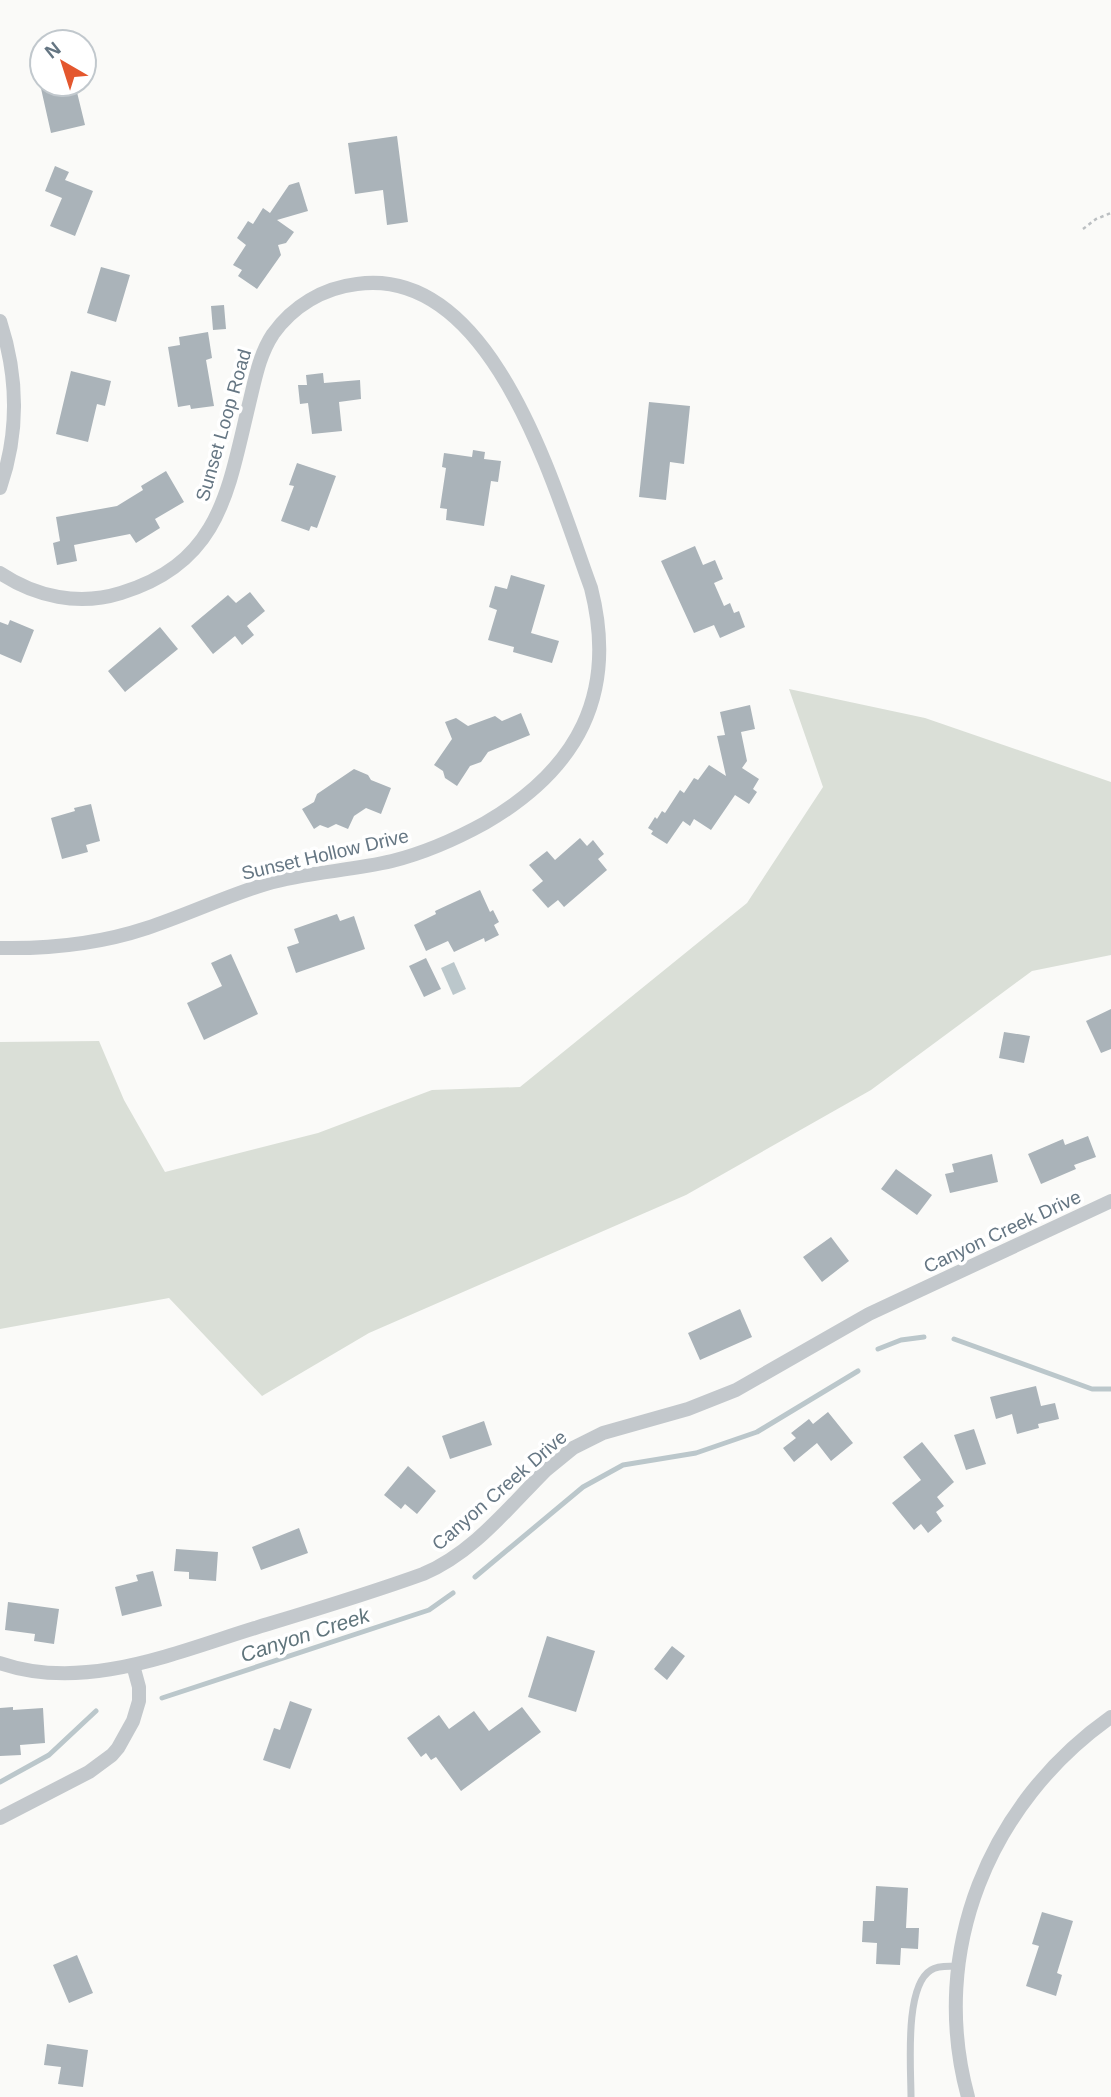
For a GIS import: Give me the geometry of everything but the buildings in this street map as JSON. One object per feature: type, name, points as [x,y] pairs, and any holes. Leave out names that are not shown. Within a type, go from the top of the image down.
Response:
[{"type":"street","name":"Sunset Loop Road","points":[[0,573],[35,591],[74,600],[94,599],[123,592],[169,571],[200,543],[222,508],[259,364],[264,349],[283,322],[295,309],[310,299],[345,285],[395,285],[428,296],[460,322],[492,362],[522,411],[545,465],[593,596],[600,648],[595,692]]},
{"type":"street","points":[[0,321],[10,354],[15,397],[12,440],[0,488]]},
{"type":"street","name":"Sunset Hollow Drive","points":[[0,948],[71,945],[121,936],[260,886],[295,877],[394,860],[450,841],[510,807],[551,773],[569,751],[583,727],[595,692]]},
{"type":"street","name":"Canyon Creek Drive","points":[[0,1663],[36,1672],[67,1674],[83,1674],[133,1665],[270,1624],[438,1568],[477,1539],[559,1458],[588,1440],[621,1427],[700,1406],[736,1390],[869,1314],[1111,1201]]},
{"type":"street","points":[[0,1818],[89,1772],[112,1755],[126,1737],[139,1701],[139,1687],[133,1665]]},
{"type":"street","points":[[968,2097],[959,2056],[956,2007],[958,1966],[972,1903],[988,1861],[1023,1802],[1056,1762],[1111,1717]]},
{"type":"lane","points":[[911,2097],[912,2014],[918,1987],[932,1968],[958,1966]]},
{"type":"path","points":[[1083,229],[1096,219],[1111,213]]},
{"type":"shaded area","points":[[789,689],[925,718],[1111,782],[1111,955],[1032,971],[871,1090],[686,1195],[369,1333],[262,1396],[169,1298],[0,1329],[0,1042],[99,1041],[124,1100],[165,1172],[318,1133],[432,1090],[520,1087],[747,903],[823,787]]},
{"type":"shaded area","points":[[454,962],[466,989],[453,995],[441,968]]},
{"type":"waterway","name":"Canyon Creek","points":[[878,1349],[901,1340],[924,1337]]},
{"type":"waterway","name":"Canyon Creek","points":[[954,1339],[1092,1389],[1111,1389]]},
{"type":"waterway","name":"Canyon Creek","points":[[475,1577],[583,1487],[623,1465],[696,1453],[757,1432],[858,1371]]},
{"type":"waterway","name":"Canyon Creek","points":[[162,1698],[429,1610],[453,1593]]},
{"type":"waterway","name":"Canyon Creek","points":[[0,1782],[49,1755],[96,1711]]}]
